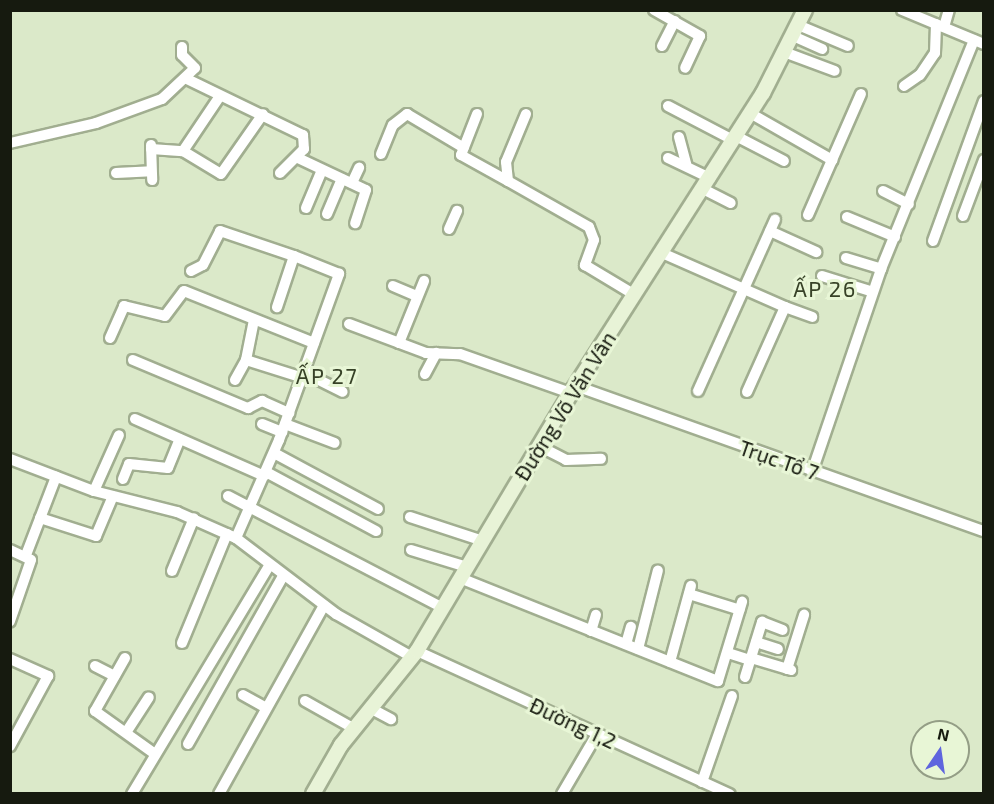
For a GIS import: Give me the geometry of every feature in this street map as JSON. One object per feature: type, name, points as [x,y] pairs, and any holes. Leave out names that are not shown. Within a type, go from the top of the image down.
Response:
[{"type":"street","points":[[654,10],[700,36],[685,68]]},
{"type":"street","name":"Đường Võ Văn Vân","points":[[313,794],[353,728],[415,654],[573,389],[735,138],[805,10]]},
{"type":"street","points":[[812,472],[873,292],[979,42],[902,10]]},
{"type":"street","points":[[904,86],[920,75],[935,53],[932,32],[940,26],[949,10]]},
{"type":"street","points":[[662,46],[675,21]]},
{"type":"street","points":[[795,30],[848,46]]},
{"type":"street","points":[[795,30],[822,49]]},
{"type":"street","points":[[10,143],[96,123],[162,99],[187,79],[195,66],[182,55],[182,47]]},
{"type":"street","points":[[784,51],[835,70]]},
{"type":"street","points":[[187,79],[303,135],[307,142],[298,158],[280,173]]},
{"type":"street","points":[[808,215],[861,94]]},
{"type":"street","points":[[183,151],[220,96]]},
{"type":"street","points":[[933,241],[984,101]]},
{"type":"street","points":[[668,105],[784,161]]},
{"type":"street","points":[[750,113],[832,160]]},
{"type":"street","points":[[117,173],[152,176],[151,146],[183,151],[224,173],[263,114]]},
{"type":"street","points":[[381,154],[399,117],[407,114],[452,143],[465,148]]},
{"type":"street","points":[[477,114],[461,155],[589,227],[594,240],[585,265],[635,295]]},
{"type":"street","points":[[508,181],[506,162],[526,114]]},
{"type":"street","points":[[679,137],[686,164]]},
{"type":"street","points":[[298,158],[366,190],[355,223]]},
{"type":"street","points":[[668,158],[686,164],[731,203]]},
{"type":"street","points":[[963,216],[981,174],[984,160]]},
{"type":"street","points":[[327,214],[347,181],[359,168]]},
{"type":"street","points":[[306,208],[322,170]]},
{"type":"street","points":[[883,191],[909,204]]},
{"type":"street","points":[[449,229],[457,211]]},
{"type":"street","points":[[847,218],[895,237]]},
{"type":"street","points":[[698,391],[775,219]]},
{"type":"street","points":[[182,644],[231,536],[251,506],[274,453],[304,376],[339,274],[220,231],[203,265],[192,271]]},
{"type":"street","points":[[770,231],[816,252]]},
{"type":"street","points":[[662,253],[744,290],[812,317]]},
{"type":"street","points":[[277,307],[294,256]]},
{"type":"street","points":[[846,258],[882,269]]},
{"type":"street","points":[[822,276],[873,292]]},
{"type":"street","points":[[399,343],[424,281]]},
{"type":"street","points":[[393,286],[417,296]]},
{"type":"street","points":[[110,338],[124,306],[165,316],[184,291],[314,343]]},
{"type":"street","points":[[747,392],[785,307]]},
{"type":"street","points":[[235,380],[246,360],[254,320]]},
{"type":"street","name":"Trục Tổ 7","points":[[349,324],[399,343],[436,353],[460,354],[573,389],[984,531]]},
{"type":"street","points":[[425,374],[436,353]]},
{"type":"street","points":[[133,360],[229,402],[248,408],[262,401],[289,413]]},
{"type":"street","points":[[246,360],[304,376],[343,392]]},
{"type":"street","points":[[135,419],[265,474],[376,531]]},
{"type":"street","points":[[262,424],[335,443]]},
{"type":"street","points":[[94,492],[119,435]]},
{"type":"street","points":[[123,479],[129,464],[168,468],[180,439]]},
{"type":"street","points":[[539,446],[566,460],[601,459]]},
{"type":"street","points":[[274,453],[378,509]]},
{"type":"street","name":"Đường 1,2","points":[[10,459],[94,492],[194,518],[231,536],[324,605],[415,654],[730,794]]},
{"type":"street","points":[[26,555],[56,477]]},
{"type":"street","points":[[40,518],[96,536],[113,496]]},
{"type":"street","points":[[228,496],[441,607]]},
{"type":"street","points":[[410,517],[483,541]]},
{"type":"street","points":[[172,571],[194,518]]},
{"type":"street","points":[[10,550],[26,555],[31,560],[10,621]]},
{"type":"street","points":[[411,550],[591,631],[718,681],[741,606],[690,590],[670,662]]},
{"type":"street","points":[[132,794],[269,566]]},
{"type":"street","points":[[638,649],[658,570]]},
{"type":"street","points":[[188,744],[283,576]]},
{"type":"street","points":[[219,794],[265,707],[324,605]]},
{"type":"street","points":[[591,631],[596,615]]},
{"type":"street","points":[[728,653],[789,669],[804,615]]},
{"type":"street","points":[[745,677],[762,622],[783,630]]},
{"type":"street","points":[[626,644],[631,627]]},
{"type":"street","points":[[756,642],[778,649]]},
{"type":"street","points":[[125,658],[95,711],[127,731],[155,754]]},
{"type":"street","points":[[10,659],[48,676],[10,746]]},
{"type":"street","points":[[95,666],[115,676]]},
{"type":"street","points":[[243,695],[265,707]]},
{"type":"street","points":[[702,782],[732,696]]},
{"type":"street","points":[[127,731],[149,697]]},
{"type":"street","points":[[305,701],[353,728]]},
{"type":"street","points":[[370,708],[391,719]]},
{"type":"street","points":[[561,794],[597,734]]},
{"type":"district","name":"ẤP 26","points":[[825,289]]},
{"type":"district","name":"ẤP 27","points":[[327,376]]}]
